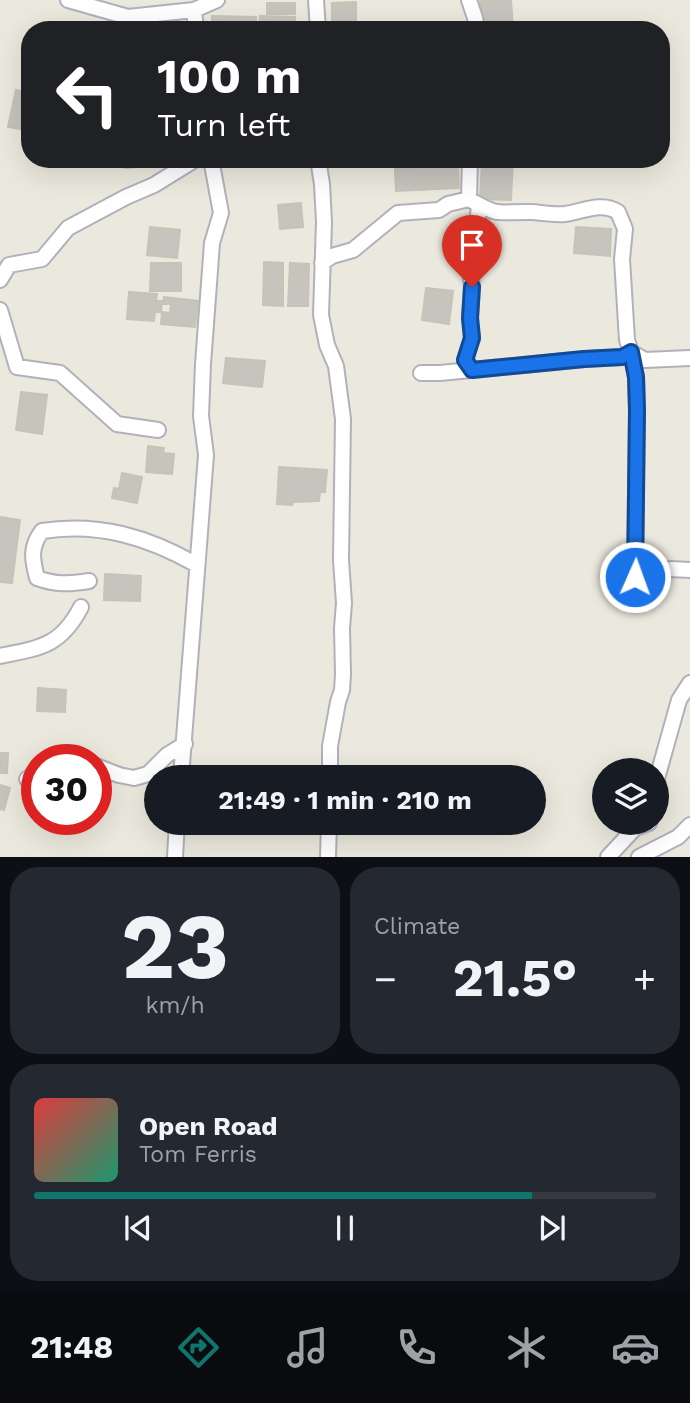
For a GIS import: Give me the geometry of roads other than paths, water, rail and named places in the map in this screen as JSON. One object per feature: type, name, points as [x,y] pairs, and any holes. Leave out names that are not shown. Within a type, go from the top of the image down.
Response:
[{"type":"street","points":[[68,0],[128,17],[194,10],[217,0]]},
{"type":"street","points":[[316,0],[317,21]]},
{"type":"street","points":[[469,0],[476,21]]},
{"type":"street","points":[[194,10],[195,21]]},
{"type":"street","points":[[0,281],[9,265],[42,259],[68,228],[126,197],[154,186],[182,168]]},
{"type":"street","points":[[182,765],[206,455],[201,415],[203,364],[212,243],[221,213],[213,168]]},
{"type":"street","points":[[319,168],[324,222],[321,315],[327,345],[336,366],[343,419],[343,674],[330,746],[330,765]]},
{"type":"street","points":[[471,168],[476,236],[468,253],[472,287],[472,338],[465,360],[472,370]]},
{"type":"street","points":[[322,263],[332,256],[353,250],[398,213],[439,210],[448,204],[474,202],[490,211],[503,214],[567,214],[604,206],[618,212],[625,229],[622,259],[627,340],[636,377],[635,577],[671,569],[690,570]]},
{"type":"street","points":[[0,310],[17,367],[60,373],[117,424],[158,430]]},
{"type":"street","points":[[631,352],[645,360],[690,358]]},
{"type":"street","points":[[421,373],[622,357],[631,352]]},
{"type":"street","points":[[89,580],[52,584],[37,578],[31,556],[34,541],[41,531],[78,528],[107,530],[157,544],[197,565]]},
{"type":"street","points":[[0,656],[26,652],[65,634],[81,607]]},
{"type":"street","points":[[663,758],[679,700],[690,683]]},
{"type":"street","points":[[112,772],[134,778],[148,774],[167,755],[185,744]]},
{"type":"street","points":[[644,854],[678,837],[690,825]]},
{"type":"street","points":[[175,857],[176,835]]},
{"type":"street","points":[[328,857],[329,835]]},
{"type":"street","points":[[608,857],[628,835]]},
{"type":"street","points":[[644,854],[647,835]]}]
